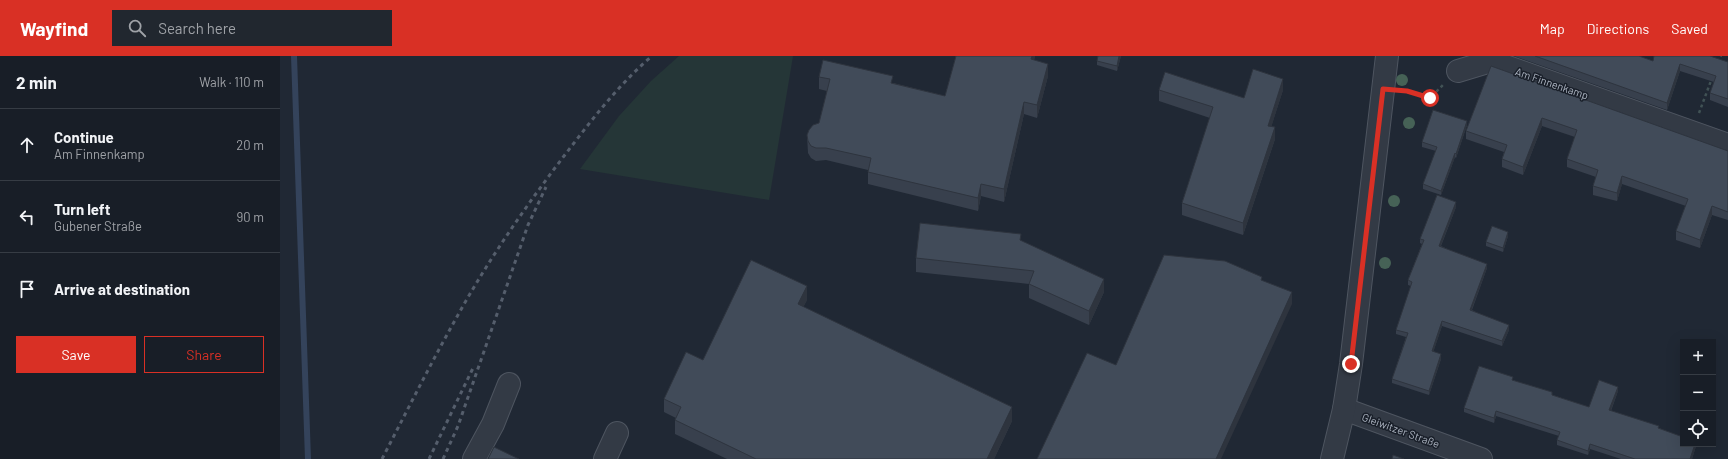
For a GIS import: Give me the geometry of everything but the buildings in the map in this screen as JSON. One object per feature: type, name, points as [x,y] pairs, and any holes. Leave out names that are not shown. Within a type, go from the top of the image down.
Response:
[{"type":"street","points":[[1332,459],[1344,409],[1361,286],[1387,56]]},
{"type":"street","name":"Am Finnenkamp","points":[[1458,71],[1491,61],[1728,145]]},
{"type":"street","points":[[474,459],[493,424],[509,384]]},
{"type":"street","name":"Gleiwitzer Straße","points":[[1344,409],[1481,459]]},
{"type":"street","points":[[605,459],[617,433]]},
{"type":"path","points":[[1718,63],[1721,56]]},
{"type":"path","points":[[1383,89],[1407,91],[1430,98],[1458,71]]},
{"type":"path","points":[[1692,132],[1713,77]]},
{"type":"shaded area","points":[[679,56],[793,56],[769,200],[580,169],[619,116],[651,81]]},
{"type":"waterway","points":[[294,56],[308,459]]},
{"type":"railway","points":[[382,459],[456,319],[478,280],[513,226],[564,156],[616,91],[652,56]]},
{"type":"railway","points":[[443,459],[458,426],[528,225],[546,187]]},
{"type":"railway","points":[[429,459],[474,366]]},
{"type":"route","points":[[1351,364],[1383,89],[1407,91],[1430,98]]}]
